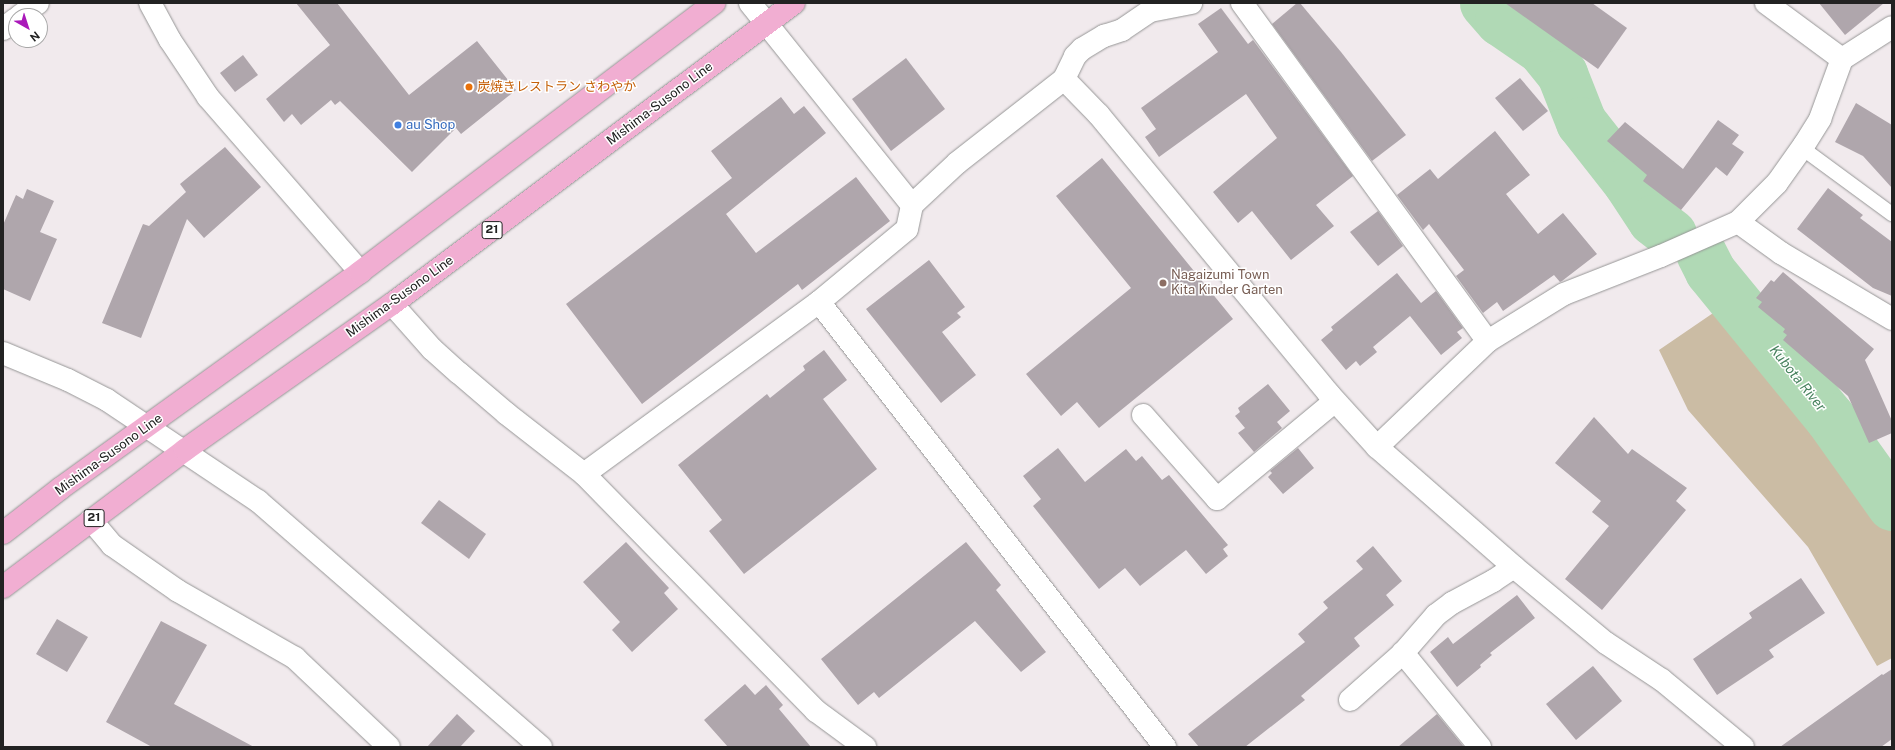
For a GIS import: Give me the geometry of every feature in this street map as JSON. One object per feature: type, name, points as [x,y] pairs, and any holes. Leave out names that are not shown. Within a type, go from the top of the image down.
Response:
[{"type":"main road","name":"Mishima-Susono Line","points":[[3,533],[61,488],[147,428],[360,272],[715,3]]},
{"type":"main road","name":"Mishima-Susono Line","points":[[3,586],[185,450],[392,304],[794,3]]},
{"type":"street","points":[[150,3],[170,40],[208,97],[360,272]]},
{"type":"street","points":[[750,3],[765,25],[912,205]]},
{"type":"street","points":[[584,474],[819,302],[907,230],[912,205],[957,163],[1064,80],[1075,56],[1082,48],[1104,36],[1122,30],[1150,11],[1190,3]]},
{"type":"street","points":[[1242,3],[1488,341]]},
{"type":"street","points":[[1766,3],[1842,59]]},
{"type":"street","points":[[1377,446],[1488,341],[1564,294],[1661,256],[1738,222],[1777,183],[1802,148],[1820,119],[1842,59],[1892,27]]},
{"type":"street","points":[[1064,80],[1099,115],[1335,401],[1377,446],[1514,568],[1606,643],[1662,680],[1743,747]]},
{"type":"street","points":[[1738,222],[1781,253],[1892,319]]},
{"type":"street","points":[[819,302],[1165,747]]},
{"type":"street","points":[[392,304],[432,348],[460,373],[507,414],[584,474],[816,711],[865,747]]},
{"type":"street","points":[[3,353],[68,380],[107,400],[147,428],[185,450],[258,501],[541,747]]},
{"type":"street","points":[[1143,415],[1217,499],[1335,401]]},
{"type":"street","points":[[91,520],[112,545],[178,592],[295,658],[389,747]]},
{"type":"street","points":[[1350,700],[1403,653],[1436,615],[1452,603],[1493,582],[1514,568]]},
{"type":"street","points":[[1403,653],[1480,747]]},
{"type":"lane","points":[[1802,148],[1892,214]]},
{"type":"shaded area","points":[[1719,309],[1892,514],[1892,658],[1877,666],[1808,547],[1688,410],[1659,350]]},
{"type":"building","points":[[296,3],[337,3],[409,95],[477,41],[516,90],[461,134],[456,128],[412,172],[340,101],[335,105],[331,100],[301,125],[292,114],[284,122],[266,99],[330,45]]},
{"type":"building","points":[[1297,3],[1300,3],[1341,52],[1406,135],[1372,161],[1272,24]]},
{"type":"building","points":[[1505,3],[1592,3],[1627,28],[1598,69]]},
{"type":"building","points":[[1819,3],[1884,3],[1845,35]]},
{"type":"building","points":[[1221,8],[1248,44],[1253,40],[1353,176],[1316,205],[1334,226],[1291,260],[1252,211],[1238,223],[1213,192],[1277,138],[1246,94],[1159,157],[1145,137],[1156,129],[1141,108],[1218,52],[1198,24]]},
{"type":"building","points":[[243,55],[258,75],[235,92],[220,73]]},
{"type":"building","points":[[906,58],[945,109],[891,151],[852,99]]},
{"type":"building","points":[[1520,78],[1548,111],[1523,131],[1495,98]]},
{"type":"building","points":[[781,97],[794,114],[804,106],[826,133],[726,214],[756,253],[856,177],[890,221],[802,290],[798,284],[642,404],[566,304],[732,178],[711,151]]},
{"type":"building","points":[[1856,103],[1892,125],[1892,188],[1863,156],[1835,142]]},
{"type":"building","points":[[1718,120],[1739,135],[1732,144],[1744,152],[1727,176],[1716,167],[1681,210],[1643,181],[1647,175],[1607,141],[1625,122],[1683,169]]},
{"type":"building","points":[[1495,131],[1530,175],[1506,194],[1538,234],[1563,213],[1597,254],[1562,281],[1560,282],[1554,275],[1503,311],[1497,302],[1483,313],[1456,276],[1464,270],[1429,224],[1423,230],[1397,195],[1430,169],[1438,179]]},
{"type":"building","points":[[225,147],[261,187],[204,238],[187,219],[141,338],[102,323],[143,224],[149,226],[186,192],[180,184]]},
{"type":"building","points":[[1102,158],[1233,319],[1099,428],[1077,402],[1061,416],[1026,374],[1131,288],[1056,196]]},
{"type":"building","points":[[1828,188],[1863,215],[1860,218],[1892,242],[1892,296],[1873,288],[1797,229]]},
{"type":"building","points":[[27,189],[54,201],[40,232],[57,239],[30,301],[3,289],[3,225],[16,195],[23,199]]},
{"type":"building","points":[[1378,211],[1403,246],[1378,266],[1350,232]]},
{"type":"building","points":[[929,260],[965,307],[957,313],[961,317],[942,332],[976,375],[941,403],[866,309]]},
{"type":"building","points":[[1783,272],[1874,349],[1865,360],[1892,421],[1892,433],[1869,443],[1848,396],[1783,340],[1787,335],[1783,332],[1785,329],[1758,307],[1762,302],[1756,298],[1771,280],[1774,282]]},
{"type":"building","points":[[1397,273],[1421,303],[1436,291],[1463,328],[1457,332],[1462,338],[1441,355],[1410,316],[1373,347],[1377,352],[1360,366],[1356,361],[1346,370],[1321,340],[1333,330],[1331,327]]},
{"type":"building","points":[[824,350],[847,380],[823,399],[877,469],[744,574],[709,531],[722,520],[678,465],[767,394],[770,398],[805,370],[803,366]]},
{"type":"building","points":[[1268,384],[1290,411],[1277,422],[1282,428],[1254,452],[1238,433],[1245,428],[1235,416],[1240,412],[1238,408]]},
{"type":"building","points":[[1594,417],[1628,454],[1632,449],[1687,488],[1676,501],[1686,510],[1602,610],[1565,579],[1609,526],[1592,512],[1601,501],[1555,463]]},
{"type":"building","points":[[1058,448],[1085,482],[1126,449],[1136,461],[1142,456],[1162,480],[1169,475],[1228,545],[1223,549],[1228,556],[1206,574],[1186,550],[1140,586],[1125,568],[1099,589],[1033,506],[1041,499],[1023,476]]},
{"type":"building","points":[[1298,448],[1314,468],[1283,494],[1268,477],[1272,473],[1270,471]]},
{"type":"building","points":[[439,500],[486,534],[469,559],[421,523]]},
{"type":"building","points":[[626,542],[669,588],[664,593],[678,609],[632,652],[612,630],[620,622],[583,582]]},
{"type":"building","points":[[966,542],[1001,585],[996,590],[1046,652],[1021,672],[975,621],[879,698],[874,692],[858,705],[821,659]]},
{"type":"building","points":[[1373,546],[1402,581],[1386,595],[1394,605],[1354,638],[1360,646],[1301,696],[1305,700],[1245,747],[1199,747],[1188,734],[1305,642],[1298,634],[1328,608],[1323,602],[1363,569],[1356,561]]},
{"type":"building","points":[[1801,578],[1825,613],[1769,650],[1774,657],[1717,695],[1693,659],[1752,618],[1749,613]]},
{"type":"building","points":[[1517,595],[1535,618],[1490,653],[1492,655],[1480,665],[1481,667],[1457,687],[1430,652],[1448,637],[1453,644]]},
{"type":"building","points":[[57,619],[88,637],[67,672],[36,654]]},
{"type":"building","points":[[161,621],[207,645],[174,704],[254,747],[152,747],[106,722]]},
{"type":"building","points":[[1593,666],[1622,701],[1576,740],[1546,704]]},
{"type":"building","points":[[1892,669],[1892,739],[1881,747],[1780,747],[1882,674],[1883,675]]},
{"type":"building","points":[[745,684],[755,695],[766,685],[783,705],[779,709],[811,747],[728,747],[704,720]]},
{"type":"building","points":[[457,714],[475,731],[460,747],[427,747]]},
{"type":"building","points":[[1437,714],[1464,747],[1398,747]]},
{"type":"waterway","name":"Kubota River","points":[[1485,3],[1500,20],[1542,49],[1562,74],[1581,122],[1628,182],[1653,220],[1671,234]]},
{"type":"waterway","name":"Kubota River","points":[[1701,253],[1710,271],[1830,418],[1892,505]]},
{"type":"place","name":"炭焼きレストラン さわやか","points":[[469,87]]},
{"type":"place","name":"au Shop","points":[[398,125]]},
{"type":"place","name":"Nagaizumi Town Kita Kinder Garten","points":[[1163,283]]}]
